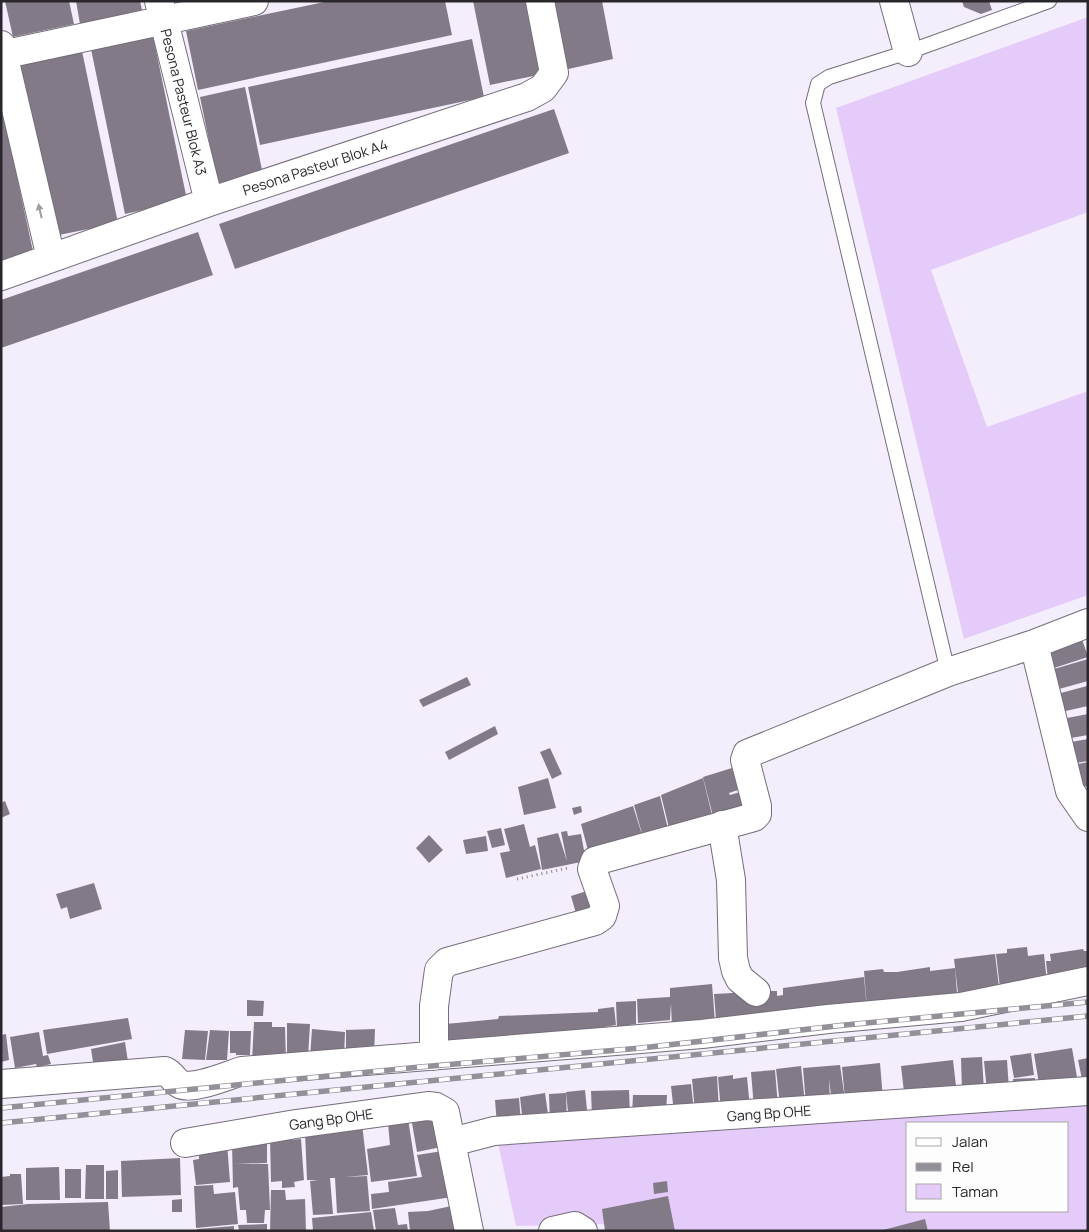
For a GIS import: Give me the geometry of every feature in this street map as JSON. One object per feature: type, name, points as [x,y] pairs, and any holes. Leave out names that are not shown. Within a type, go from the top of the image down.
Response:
[{"type":"street","points":[[52,258],[2,51],[161,11],[254,1]]},
{"type":"street","name":"Pesona Pasteur Blok A4","points":[[1,276],[208,202],[527,97],[543,88],[554,73],[540,1]]},
{"type":"street","points":[[894,1],[908,52]]},
{"type":"street","name":"Pesona Pasteur Blok A3","points":[[161,11],[208,202]]},
{"type":"street","points":[[434,1056],[434,1006],[441,966],[447,962],[595,921],[602,916],[605,906],[592,869],[595,862],[754,817],[757,814],[757,806],[745,760],[746,754],[948,672],[1088,624]]},
{"type":"street","points":[[1034,644],[1070,791],[1088,817]]},
{"type":"street","points":[[722,825],[731,880],[732,958],[740,978],[756,992]]},
{"type":"street","points":[[1,1084],[166,1071],[171,1073],[179,1084],[186,1086],[196,1085],[242,1071],[702,1034],[828,1019],[961,1007],[1088,980]]},
{"type":"street","name":"Gang Bp OHE","points":[[452,1142],[494,1131],[1088,1091]]},
{"type":"street","name":"Gang Bp OHE","points":[[185,1143],[296,1124],[428,1106],[436,1107],[445,1112],[469,1231]]},
{"type":"street","points":[[553,1231],[575,1226],[583,1231]]},
{"type":"lane","points":[[948,672],[813,103],[818,84],[829,77],[908,52],[1049,1]]},
{"type":"path","points":[[517,879],[585,865],[594,865]]},
{"type":"green space","points":[[1088,17],[1088,212],[931,270],[987,427],[1088,391],[1088,595],[964,639],[836,108]]},
{"type":"green space","points":[[1088,1095],[1088,1231],[616,1231],[613,1224],[516,1226],[496,1134]]},
{"type":"building","points":[[5,1],[69,1],[74,24],[13,37]]},
{"type":"building","points":[[76,1],[140,1],[142,10],[80,24]]},
{"type":"building","points":[[329,1],[445,1],[452,35],[198,90],[186,31]]},
{"type":"building","points":[[473,1],[528,1],[543,74],[490,85]]},
{"type":"building","points":[[550,1],[602,1],[613,59],[564,70]]},
{"type":"building","points":[[962,1],[989,1],[992,10],[981,14],[964,7]]},
{"type":"building","points":[[153,36],[187,200],[125,214],[91,49]]},
{"type":"building","points":[[472,39],[484,97],[260,145],[248,87]]},
{"type":"building","points":[[82,51],[118,223],[54,236],[19,64]]},
{"type":"building","points":[[245,87],[263,175],[218,185],[200,97]]},
{"type":"building","points":[[1,103],[34,256],[1,263]]},
{"type":"building","points":[[554,109],[569,153],[235,269],[219,224]]},
{"type":"building","points":[[198,232],[213,275],[1,348],[1,300]]},
{"type":"building","points":[[1082,639],[1088,657],[1054,668],[1049,652]]},
{"type":"building","points":[[1088,659],[1088,681],[1059,689],[1054,669]]},
{"type":"building","points":[[467,677],[471,685],[423,707],[419,700]]},
{"type":"building","points":[[1087,686],[1088,706],[1061,712],[1057,694]]},
{"type":"building","points":[[1088,714],[1088,735],[1071,738],[1067,718]]},
{"type":"building","points":[[495,726],[498,734],[449,760],[445,752]]},
{"type":"building","points":[[1088,739],[1088,761],[1076,763],[1071,742]]},
{"type":"building","points":[[550,748],[562,774],[552,779],[540,752]]},
{"type":"building","points":[[1088,762],[1088,786],[1082,787],[1078,764]]},
{"type":"building","points":[[732,768],[738,790],[729,793],[730,795],[747,790],[753,808],[714,820],[703,777]]},
{"type":"building","points":[[548,778],[556,808],[524,815],[518,787]]},
{"type":"building","points":[[703,778],[713,819],[670,832],[661,795]]},
{"type":"building","points":[[660,796],[669,833],[644,841],[634,805]]},
{"type":"building","points":[[5,801],[10,814],[1,818],[1,803]]},
{"type":"building","points":[[581,806],[582,812],[574,815],[572,808]]},
{"type":"building","points":[[633,806],[644,841],[590,858],[581,824]]},
{"type":"building","points":[[524,824],[530,847],[535,845],[541,869],[506,878],[500,853],[510,851],[504,829]]},
{"type":"building","points":[[501,828],[505,845],[492,848],[487,831]]},
{"type":"building","points":[[567,831],[568,836],[581,834],[586,861],[542,870],[537,838],[558,833],[567,861],[561,832]]},
{"type":"building","points":[[429,835],[443,850],[429,863],[416,848]]},
{"type":"building","points":[[486,836],[488,851],[466,854],[463,840]]},
{"type":"building","points":[[94,883],[102,909],[70,919],[67,907],[61,909],[56,894]]},
{"type":"building","points":[[587,891],[593,913],[577,917],[571,896]]},
{"type":"building","points":[[1027,947],[1028,956],[1044,954],[1047,983],[1000,988],[996,954],[1007,953],[1007,949]]},
{"type":"building","points":[[1083,949],[1088,951],[1088,973],[1048,980],[1046,961],[1051,961],[1050,954]]},
{"type":"building","points":[[995,954],[999,987],[980,989],[980,993],[960,996],[954,959]]},
{"type":"building","points":[[930,967],[930,971],[955,968],[957,993],[867,1009],[864,971],[883,969],[884,972],[897,972]]},
{"type":"building","points":[[864,977],[867,1010],[716,1019],[714,994],[751,992],[751,999],[768,997],[770,991],[777,991],[777,996],[783,995],[783,988]]},
{"type":"building","points":[[712,984],[715,1022],[672,1029],[671,1003],[670,1020],[638,1023],[637,999],[670,997],[670,988]]},
{"type":"building","points":[[247,1000],[264,1001],[263,1016],[247,1016]]},
{"type":"building","points":[[636,1001],[636,1024],[617,1027],[616,1002]]},
{"type":"building","points":[[614,1007],[616,1025],[599,1028],[600,1032],[436,1042],[435,1025],[498,1019],[499,1016],[598,1012],[598,1009]]},
{"type":"building","points":[[128,1018],[132,1039],[47,1054],[43,1030]]},
{"type":"building","points":[[254,1022],[272,1022],[272,1027],[285,1027],[286,1060],[252,1061]]},
{"type":"building","points":[[287,1023],[310,1024],[308,1057],[287,1058]]},
{"type":"building","points":[[312,1029],[345,1032],[344,1059],[310,1058]]},
{"type":"building","points":[[375,1029],[374,1056],[346,1059],[346,1030]]},
{"type":"building","points":[[185,1030],[208,1031],[205,1060],[182,1059]]},
{"type":"building","points":[[210,1030],[229,1031],[227,1060],[206,1060]]},
{"type":"building","points":[[230,1031],[251,1031],[250,1055],[230,1053]]},
{"type":"building","points":[[39,1032],[43,1056],[48,1055],[51,1064],[37,1067],[36,1064],[15,1068],[10,1037]]},
{"type":"building","points":[[6,1034],[9,1060],[1,1062],[1,1035]]},
{"type":"building","points":[[125,1042],[128,1062],[94,1068],[91,1049]]},
{"type":"building","points":[[1072,1048],[1078,1083],[1040,1090],[1034,1054]]},
{"type":"building","points":[[1031,1053],[1034,1075],[1014,1078],[1010,1056]]},
{"type":"building","points":[[982,1057],[984,1091],[962,1092],[961,1058]]},
{"type":"building","points":[[1088,1058],[1088,1083],[1083,1084],[1078,1060]]},
{"type":"building","points":[[953,1060],[957,1095],[905,1101],[901,1066]]},
{"type":"building","points":[[1007,1060],[1009,1090],[987,1092],[984,1061]]},
{"type":"building","points":[[880,1063],[883,1099],[832,1103],[829,1079],[830,1103],[806,1105],[803,1068],[840,1065],[845,1099],[842,1067]]},
{"type":"building","points":[[801,1066],[805,1103],[780,1106],[776,1069]]},
{"type":"building","points":[[775,1070],[778,1106],[754,1108],[751,1072]]},
{"type":"building","points":[[733,1075],[733,1079],[747,1077],[750,1108],[721,1111],[718,1077]]},
{"type":"building","points":[[717,1076],[719,1110],[695,1112],[692,1079]]},
{"type":"building","points":[[1035,1078],[1036,1090],[1014,1091],[1013,1079]]},
{"type":"building","points":[[691,1084],[694,1111],[674,1113],[671,1086]]},
{"type":"building","points":[[585,1090],[588,1120],[569,1122],[566,1092]]},
{"type":"building","points":[[629,1090],[630,1116],[592,1117],[591,1091]]},
{"type":"building","points":[[545,1093],[549,1121],[523,1124],[520,1097]]},
{"type":"building","points":[[566,1093],[567,1122],[550,1123],[549,1094]]},
{"type":"building","points":[[633,1095],[667,1095],[666,1114],[632,1114]]},
{"type":"building","points":[[519,1098],[521,1123],[497,1125],[495,1100]]},
{"type":"building","points":[[439,1118],[446,1146],[417,1152],[412,1123]]},
{"type":"building","points":[[408,1119],[417,1176],[371,1182],[367,1149],[390,1145],[388,1123]]},
{"type":"building","points":[[362,1124],[368,1175],[345,1177],[367,1176],[370,1211],[337,1213],[335,1178],[330,1178],[333,1214],[313,1215],[310,1181],[318,1180],[307,1180],[305,1132]]},
{"type":"building","points":[[267,1135],[267,1163],[235,1164],[268,1164],[270,1210],[265,1210],[264,1223],[247,1223],[246,1210],[240,1210],[238,1187],[233,1188],[232,1143]]},
{"type":"building","points":[[288,1135],[288,1140],[301,1139],[304,1180],[294,1182],[295,1187],[282,1188],[282,1181],[271,1182],[270,1137]]},
{"type":"building","points":[[227,1143],[230,1182],[196,1185],[193,1160],[199,1159],[199,1147]]},
{"type":"building","points":[[449,1150],[459,1196],[372,1209],[371,1194],[389,1192],[388,1182],[422,1177],[417,1155]]},
{"type":"building","points":[[180,1158],[181,1195],[122,1197],[121,1161]]},
{"type":"building","points":[[86,1165],[104,1165],[104,1199],[85,1199]]},
{"type":"building","points":[[59,1167],[60,1200],[26,1200],[26,1168]]},
{"type":"building","points":[[65,1169],[81,1169],[81,1198],[65,1198]]},
{"type":"building","points":[[118,1170],[118,1199],[106,1199],[106,1171]]},
{"type":"building","points":[[10,1174],[21,1174],[23,1204],[1,1205],[1,1177],[10,1176]]},
{"type":"building","points":[[667,1181],[668,1192],[654,1194],[653,1183]]},
{"type":"building","points":[[213,1185],[214,1194],[235,1192],[238,1224],[196,1228],[194,1186]]},
{"type":"building","points":[[271,1190],[285,1190],[286,1200],[305,1199],[306,1231],[270,1231]]},
{"type":"building","points":[[668,1196],[675,1231],[605,1231],[602,1209]]},
{"type":"building","points":[[182,1199],[182,1212],[172,1212],[172,1200]]},
{"type":"building","points":[[108,1202],[110,1231],[1,1231],[1,1207],[28,1204]]},
{"type":"building","points":[[456,1205],[460,1231],[410,1231],[408,1212],[428,1211]]},
{"type":"building","points":[[395,1208],[398,1225],[407,1224],[408,1231],[376,1231],[373,1210]]},
{"type":"building","points":[[371,1212],[374,1231],[313,1231],[312,1218]]},
{"type":"building","points":[[925,1219],[928,1231],[883,1231],[883,1230]]},
{"type":"building","points":[[267,1224],[267,1231],[239,1231],[238,1225]]},
{"type":"building","points":[[234,1226],[234,1231],[197,1231],[197,1229]]},
{"type":"railway","points":[[1,1108],[420,1067],[641,1048],[845,1025],[1088,1002]]},
{"type":"railway","points":[[1,1123],[1088,1016]]}]
